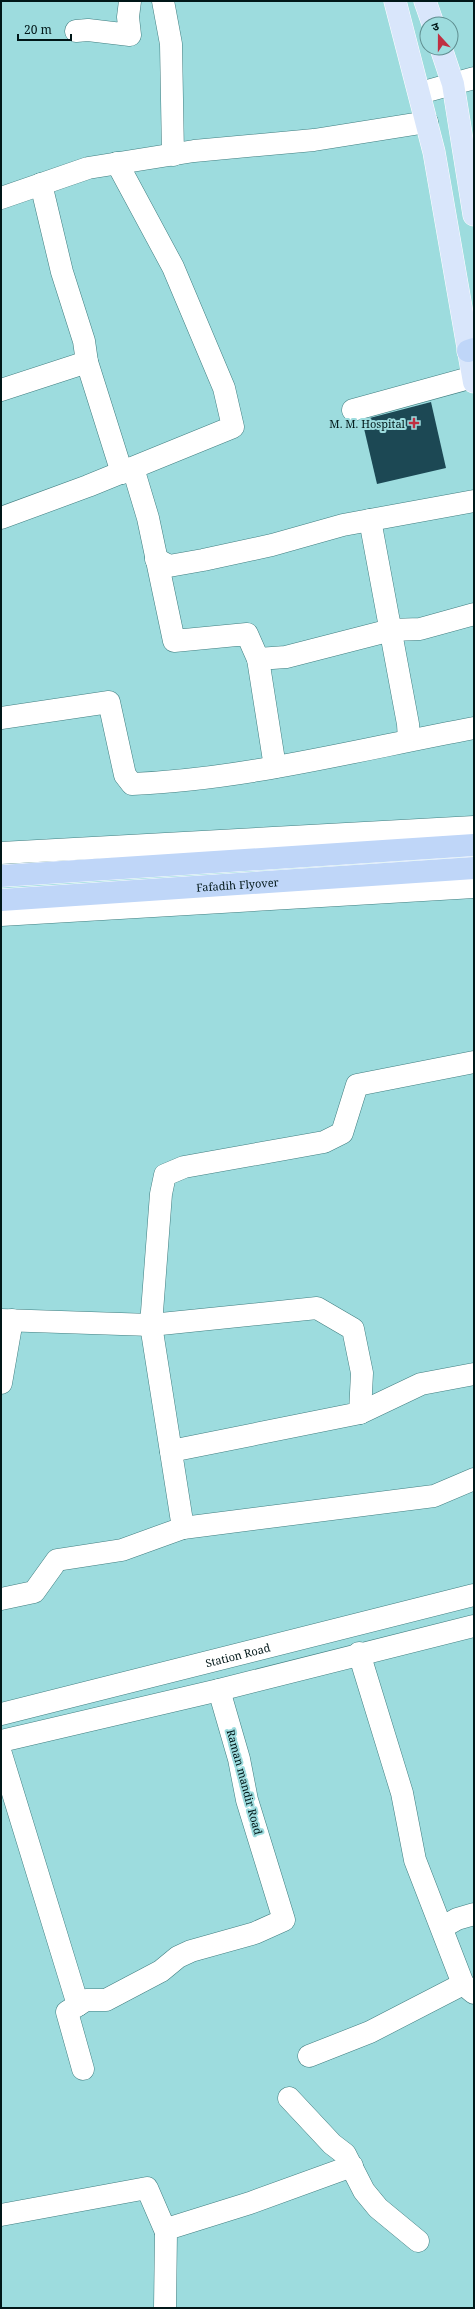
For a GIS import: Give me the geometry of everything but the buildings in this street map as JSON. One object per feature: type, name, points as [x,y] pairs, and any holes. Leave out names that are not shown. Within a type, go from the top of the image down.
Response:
[{"type":"highway","points":[[1,876],[474,845]]},
{"type":"highway","name":"Fafadih Flyover","points":[[1,900],[474,868]]},
{"type":"main road","points":[[395,1],[434,152],[471,350],[473,380]]},
{"type":"main road","points":[[425,1],[430,16]]},
{"type":"main road","points":[[444,56],[453,84],[474,215]]},
{"type":"street","points":[[76,31],[88,30],[130,35],[128,18],[130,1]]},
{"type":"street","points":[[163,1],[171,44],[173,155]]},
{"type":"street","points":[[420,94],[474,78]]},
{"type":"street","points":[[1,198],[88,168],[173,155],[314,140],[427,122]]},
{"type":"street","points":[[1,518],[127,470],[233,427],[224,388],[173,267],[117,164]]},
{"type":"street","points":[[41,184],[62,272],[84,341],[87,362],[127,470],[148,518],[174,641],[247,634],[258,659],[275,767]]},
{"type":"street","points":[[1,390],[87,362]]},
{"type":"street","points":[[353,410],[473,380]]},
{"type":"street","points":[[156,559],[169,566],[190,563],[272,545],[343,525],[474,501]]},
{"type":"street","points":[[370,520],[379,558],[390,630],[408,724],[409,740]]},
{"type":"street","points":[[258,659],[286,657],[390,630],[420,629],[474,614]]},
{"type":"street","points":[[1,718],[109,702],[125,775],[132,784],[169,781],[275,767],[355,753],[409,740],[474,728]]},
{"type":"street","points":[[1,853],[474,827]]},
{"type":"street","points":[[1,915],[474,887]]},
{"type":"street","points":[[183,1528],[151,1325],[161,1194],[165,1175],[184,1167],[324,1142],[342,1133],[357,1085],[474,1062]]},
{"type":"street","points":[[1,1383],[6,1320],[151,1325],[317,1308],[353,1329],[362,1373],[360,1413]]},
{"type":"street","points":[[171,1451],[360,1413],[421,1384],[474,1374]]},
{"type":"street","points":[[1,1599],[34,1592],[57,1560],[122,1550],[183,1528],[434,1496],[474,1479]]},
{"type":"street","name":"Station Road","points":[[1,1714],[474,1595]]},
{"type":"street","points":[[1,1741],[219,1690],[474,1626]]},
{"type":"street","points":[[310,2056],[370,2032],[468,1989],[416,1860],[402,1793],[359,1654]]},
{"type":"street","name":"Raman mandir Road","points":[[78,2005],[86,2000],[106,2000],[161,1971],[178,1957],[191,1951],[255,1934],[284,1920],[247,1800],[239,1759],[219,1690]]},
{"type":"street","points":[[1,1754],[78,2005],[67,2012],[83,2069]]},
{"type":"street","points":[[443,1927],[457,1919],[474,1914]]},
{"type":"street","points":[[288,2098],[332,2144],[345,2154],[364,2191],[378,2208],[418,2241]]},
{"type":"street","points":[[166,2232],[170,2228],[250,2203],[352,2166]]},
{"type":"street","points":[[1,2215],[147,2188],[166,2232],[165,2308]]},
{"type":"place","name":"M. M. Hospital","points":[[414,423]]}]
